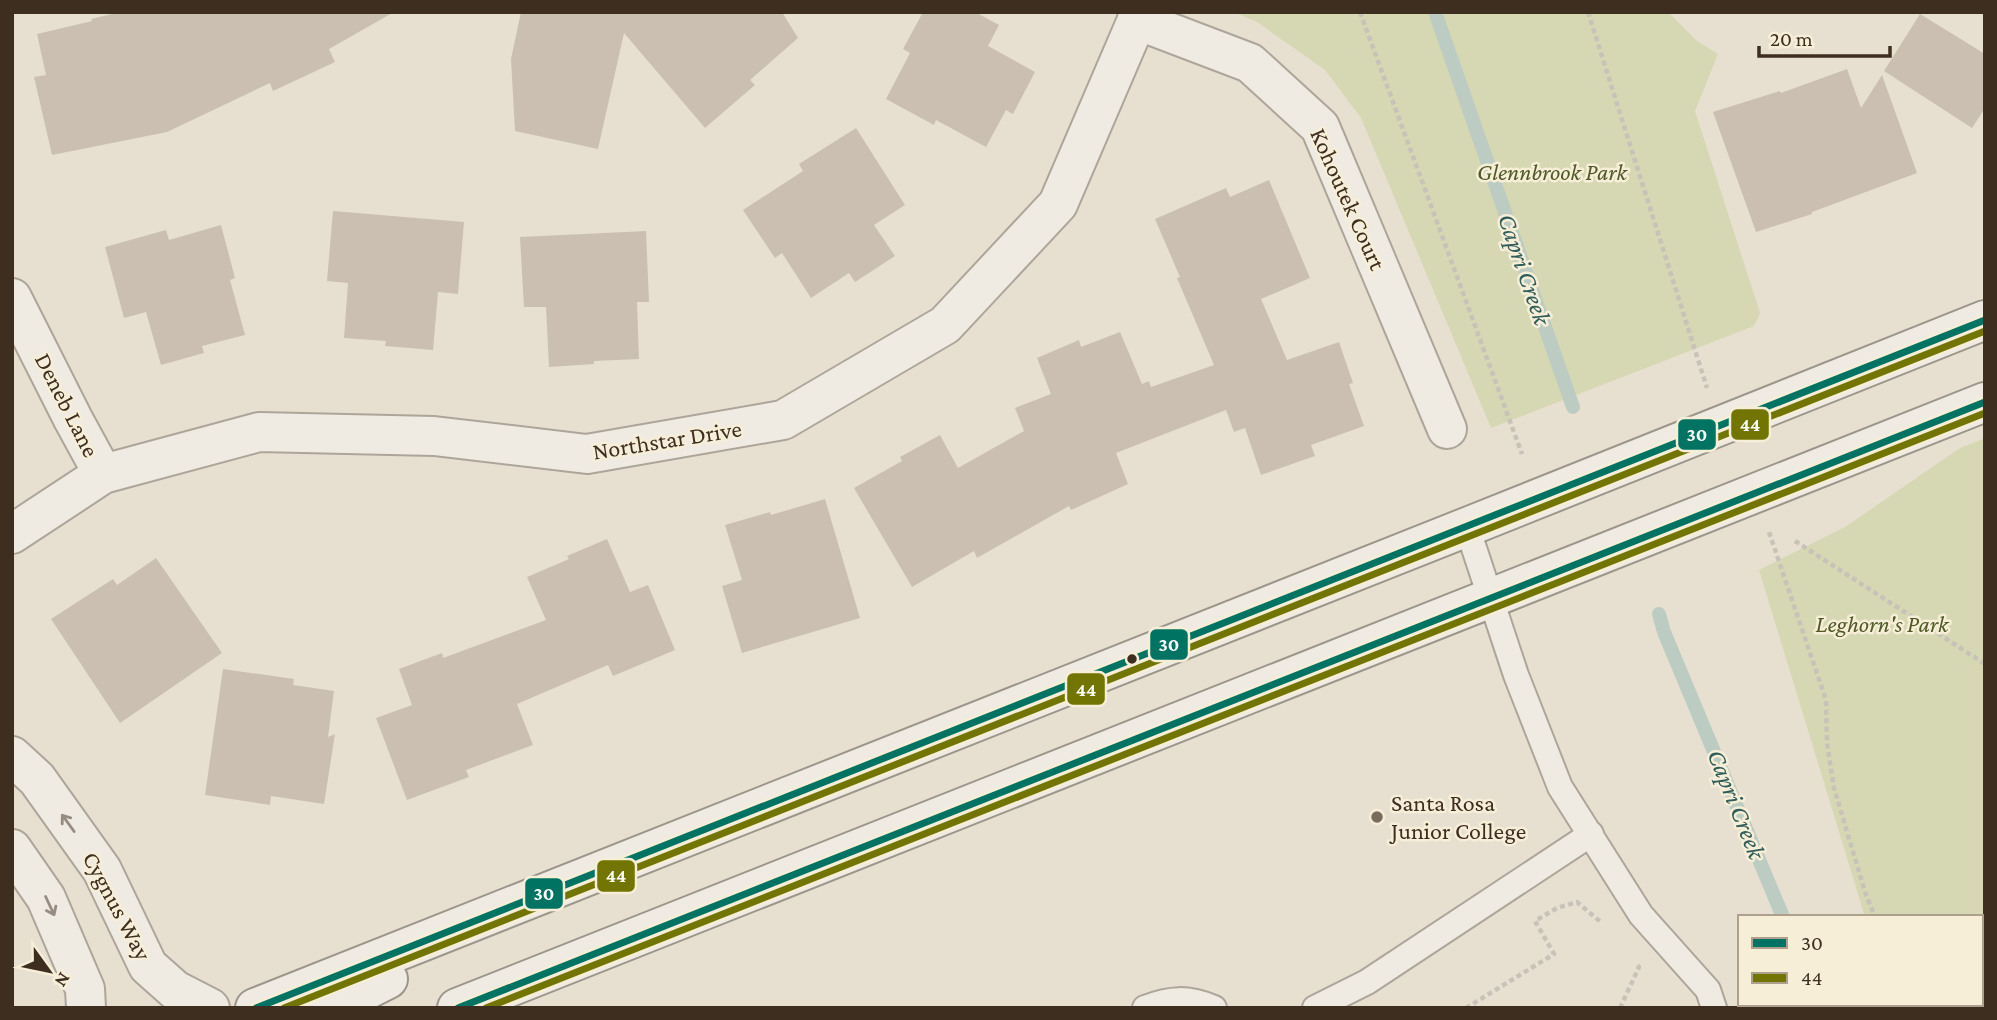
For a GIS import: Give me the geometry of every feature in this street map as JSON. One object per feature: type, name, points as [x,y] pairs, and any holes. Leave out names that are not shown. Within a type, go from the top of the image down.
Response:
[{"type":"main road","name":"Kohoutek Court","points":[[1138,16],[1250,63],[1320,127],[1447,429]]},
{"type":"main road","name":"Northstar Drive","points":[[12,534],[103,474],[260,432],[434,436],[587,454],[783,420],[945,325],[1058,204],[1138,16]]},
{"type":"main road","name":"Deneb Lane","points":[[12,298],[103,474]]},
{"type":"main road","points":[[255,1008],[1985,320]]},
{"type":"main road","points":[[457,1008],[1985,402]]},
{"type":"main road","name":"Cygnus Way","points":[[12,756],[37,779],[102,870],[148,966],[175,990],[210,1008]]},
{"type":"main road","points":[[12,849],[47,898],[85,989],[86,1008]]},
{"type":"main road","points":[[331,1008],[601,869]]},
{"type":"lane","points":[[1467,527],[1516,675],[1560,787],[1641,915],[1708,990],[1714,1008]]},
{"type":"lane","points":[[1315,1008],[1367,982],[1591,834]]},
{"type":"lane","points":[[1144,1008],[1163,1000],[1188,999],[1214,1008]]},
{"type":"path","points":[[1360,12],[1522,454]]},
{"type":"path","points":[[1588,12],[1719,426]]},
{"type":"path","points":[[1753,494],[1776,548],[1826,700],[1827,743],[1834,788],[1864,892],[1874,915]]},
{"type":"path","points":[[1795,541],[1985,664]]},
{"type":"path","points":[[1466,1008],[1554,954],[1535,921],[1558,908],[1577,902],[1607,930]]},
{"type":"path","points":[[1620,1008],[1639,967],[1631,958]]},
{"type":"green space","name":"Glennbrook Park","points":[[1234,12],[1668,12],[1696,40],[1718,54],[1695,111],[1760,313],[1754,326],[1491,428],[1361,118],[1325,70],[1257,22]]},
{"type":"green space","name":"Leghorn's Park","points":[[1985,438],[1985,1008],[1898,1008],[1983,1006],[1983,915],[1864,915],[1759,570],[1845,527],[1960,448]]},
{"type":"building","points":[[120,12],[394,12],[329,49],[335,62],[273,91],[270,83],[167,132],[52,155],[34,77],[46,75],[37,34]]},
{"type":"building","points":[[521,12],[782,12],[798,38],[750,80],[755,85],[705,128],[624,33],[598,149],[515,131],[511,59]]},
{"type":"building","points":[[923,12],[975,12],[999,25],[988,46],[1035,72],[1013,114],[1006,110],[986,147],[936,120],[934,125],[886,99],[910,53],[903,49]]},
{"type":"building","points":[[1920,14],[1985,54],[1985,108],[1972,128],[1884,71]]},
{"type":"building","points":[[1847,69],[1861,108],[1882,75],[1917,173],[1812,214],[1756,232],[1713,112],[1780,91],[1781,93]]},
{"type":"building","points":[[856,128],[905,205],[874,225],[895,256],[855,282],[849,273],[811,298],[782,253],[775,258],[743,210],[803,171],[799,164]]},
{"type":"building","points":[[1269,180],[1310,278],[1261,299],[1287,360],[1339,342],[1353,383],[1349,384],[1364,426],[1311,445],[1315,456],[1261,475],[1245,428],[1234,432],[1226,410],[1116,453],[1128,484],[1071,510],[1069,506],[977,558],[974,551],[912,587],[854,488],[902,461],[900,457],[940,435],[958,468],[1024,431],[1015,408],[1051,394],[1037,358],[1079,340],[1081,347],[1120,332],[1142,384],[1149,381],[1151,387],[1214,365],[1155,219],[1226,188],[1230,197]]},
{"type":"building","points":[[333,211],[464,222],[458,294],[438,292],[433,350],[385,346],[386,341],[344,338],[348,283],[327,281]]},
{"type":"building","points":[[221,225],[235,278],[230,280],[245,335],[202,346],[204,353],[161,365],[146,312],[124,318],[105,247],[166,230],[169,240]]},
{"type":"building","points":[[646,231],[649,302],[637,302],[639,359],[549,367],[546,307],[524,307],[520,237]]},
{"type":"building","points":[[825,499],[860,618],[742,653],[722,586],[742,580],[725,525]]},
{"type":"building","points":[[607,539],[630,592],[648,585],[675,650],[613,676],[608,665],[517,704],[533,745],[466,770],[469,777],[407,800],[376,718],[412,705],[399,669],[442,653],[443,658],[546,620],[527,577]]},
{"type":"building","points":[[156,558],[222,653],[120,723],[51,619],[113,579],[117,585]]},
{"type":"building","points":[[223,669],[294,679],[293,685],[334,691],[328,737],[335,734],[324,804],[271,796],[270,805],[205,795]]},
{"type":"waterway","name":"Capri Creek","points":[[1435,12],[1573,407]]},
{"type":"waterway","name":"Capri Creek","points":[[1659,614],[1664,632],[1782,915]]},
{"type":"transit line","name":"30","points":[[256,1008],[1985,320]]},
{"type":"transit line","name":"44","points":[[284,1008],[1985,331]]},
{"type":"transit line","name":"30","points":[[458,1008],[1985,402]]},
{"type":"transit line","name":"44","points":[[486,1008],[1985,413]]},
{"type":"place","name":"Santa Rosa Junior College","points":[[1377,817]]}]
